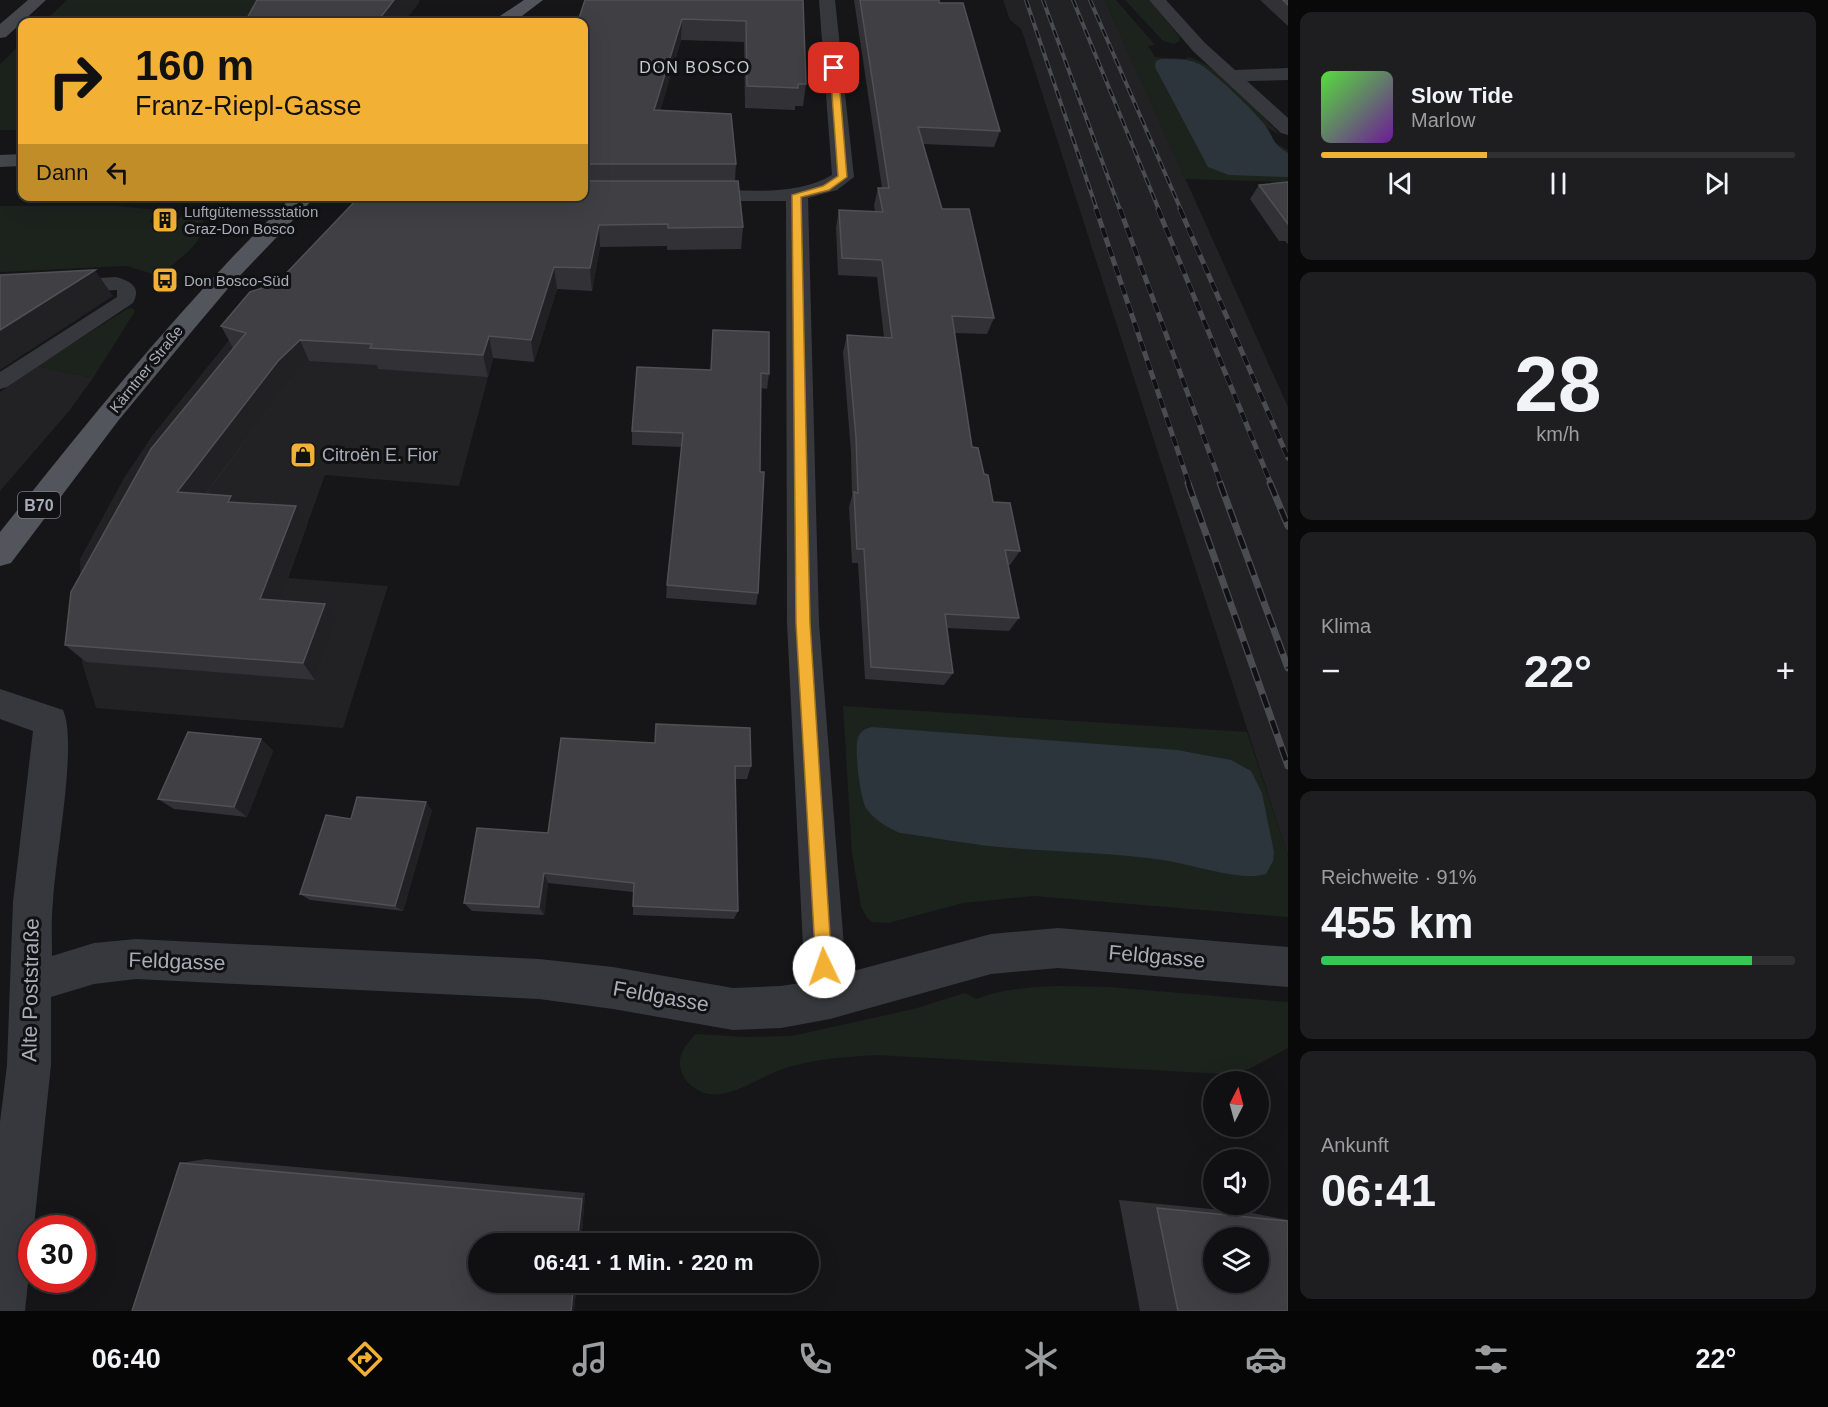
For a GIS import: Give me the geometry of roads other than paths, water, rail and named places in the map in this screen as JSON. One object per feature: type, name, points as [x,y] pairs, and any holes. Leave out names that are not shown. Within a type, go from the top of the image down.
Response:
[{"type":"main road","points":[[0,33],[38,0]]},
{"type":"main road","points":[[509,18],[535,0]]},
{"type":"main road","points":[[0,161],[18,160]]},
{"type":"main road","name":"Kärntner Straße","points":[[0,554],[140,375],[215,287],[301,201]]},
{"type":"street","points":[[673,195],[797,195],[826,188],[843,177],[827,0]]},
{"type":"street","points":[[1157,0],[1199,47],[1288,129]]},
{"type":"street","points":[[1230,76],[1288,74]]},
{"type":"street","points":[[797,195],[803,623],[824,967],[830,999]]},
{"type":"street","name":"Alte Poststraße","points":[[0,704],[51,721],[50,754],[33,902],[29,1065],[0,1311]]},
{"type":"street","name":"Feldgasse","points":[[32,985],[72,968],[102,960],[136,959],[539,979],[602,986],[733,1009],[782,1007],[830,999],[961,961],[1021,950],[1059,948],[1288,967]]},
{"type":"lane","points":[[0,290],[116,283],[126,287],[126,299],[0,382]]},
{"type":"railway","points":[[1026,0],[1097,210]]},
{"type":"railway","points":[[1043,0],[1120,210]]},
{"type":"railway","points":[[1073,0],[1159,210]]},
{"type":"railway","points":[[1090,0],[1181,210]]},
{"type":"railway","points":[[1096,209],[1189,484]]},
{"type":"railway","points":[[1120,209],[1221,484]]},
{"type":"railway","points":[[1158,209],[1271,484]]},
{"type":"railway","points":[[1180,209],[1288,458]]},
{"type":"railway","points":[[1188,483],[1288,766]]},
{"type":"railway","points":[[1220,483],[1288,668]]},
{"type":"railway","points":[[1270,483],[1288,526]]},
{"type":"place","name":"Luftgütemessstation Graz-Don Bosco","points":[[165,220]]},
{"type":"place","name":"Don Bosco-Süd","points":[[165,280]]},
{"type":"place","name":"Citroën E. Fior","points":[[303,455]]},
{"type":"district","name":"DON BOSCO","points":[[695,67]]}]
